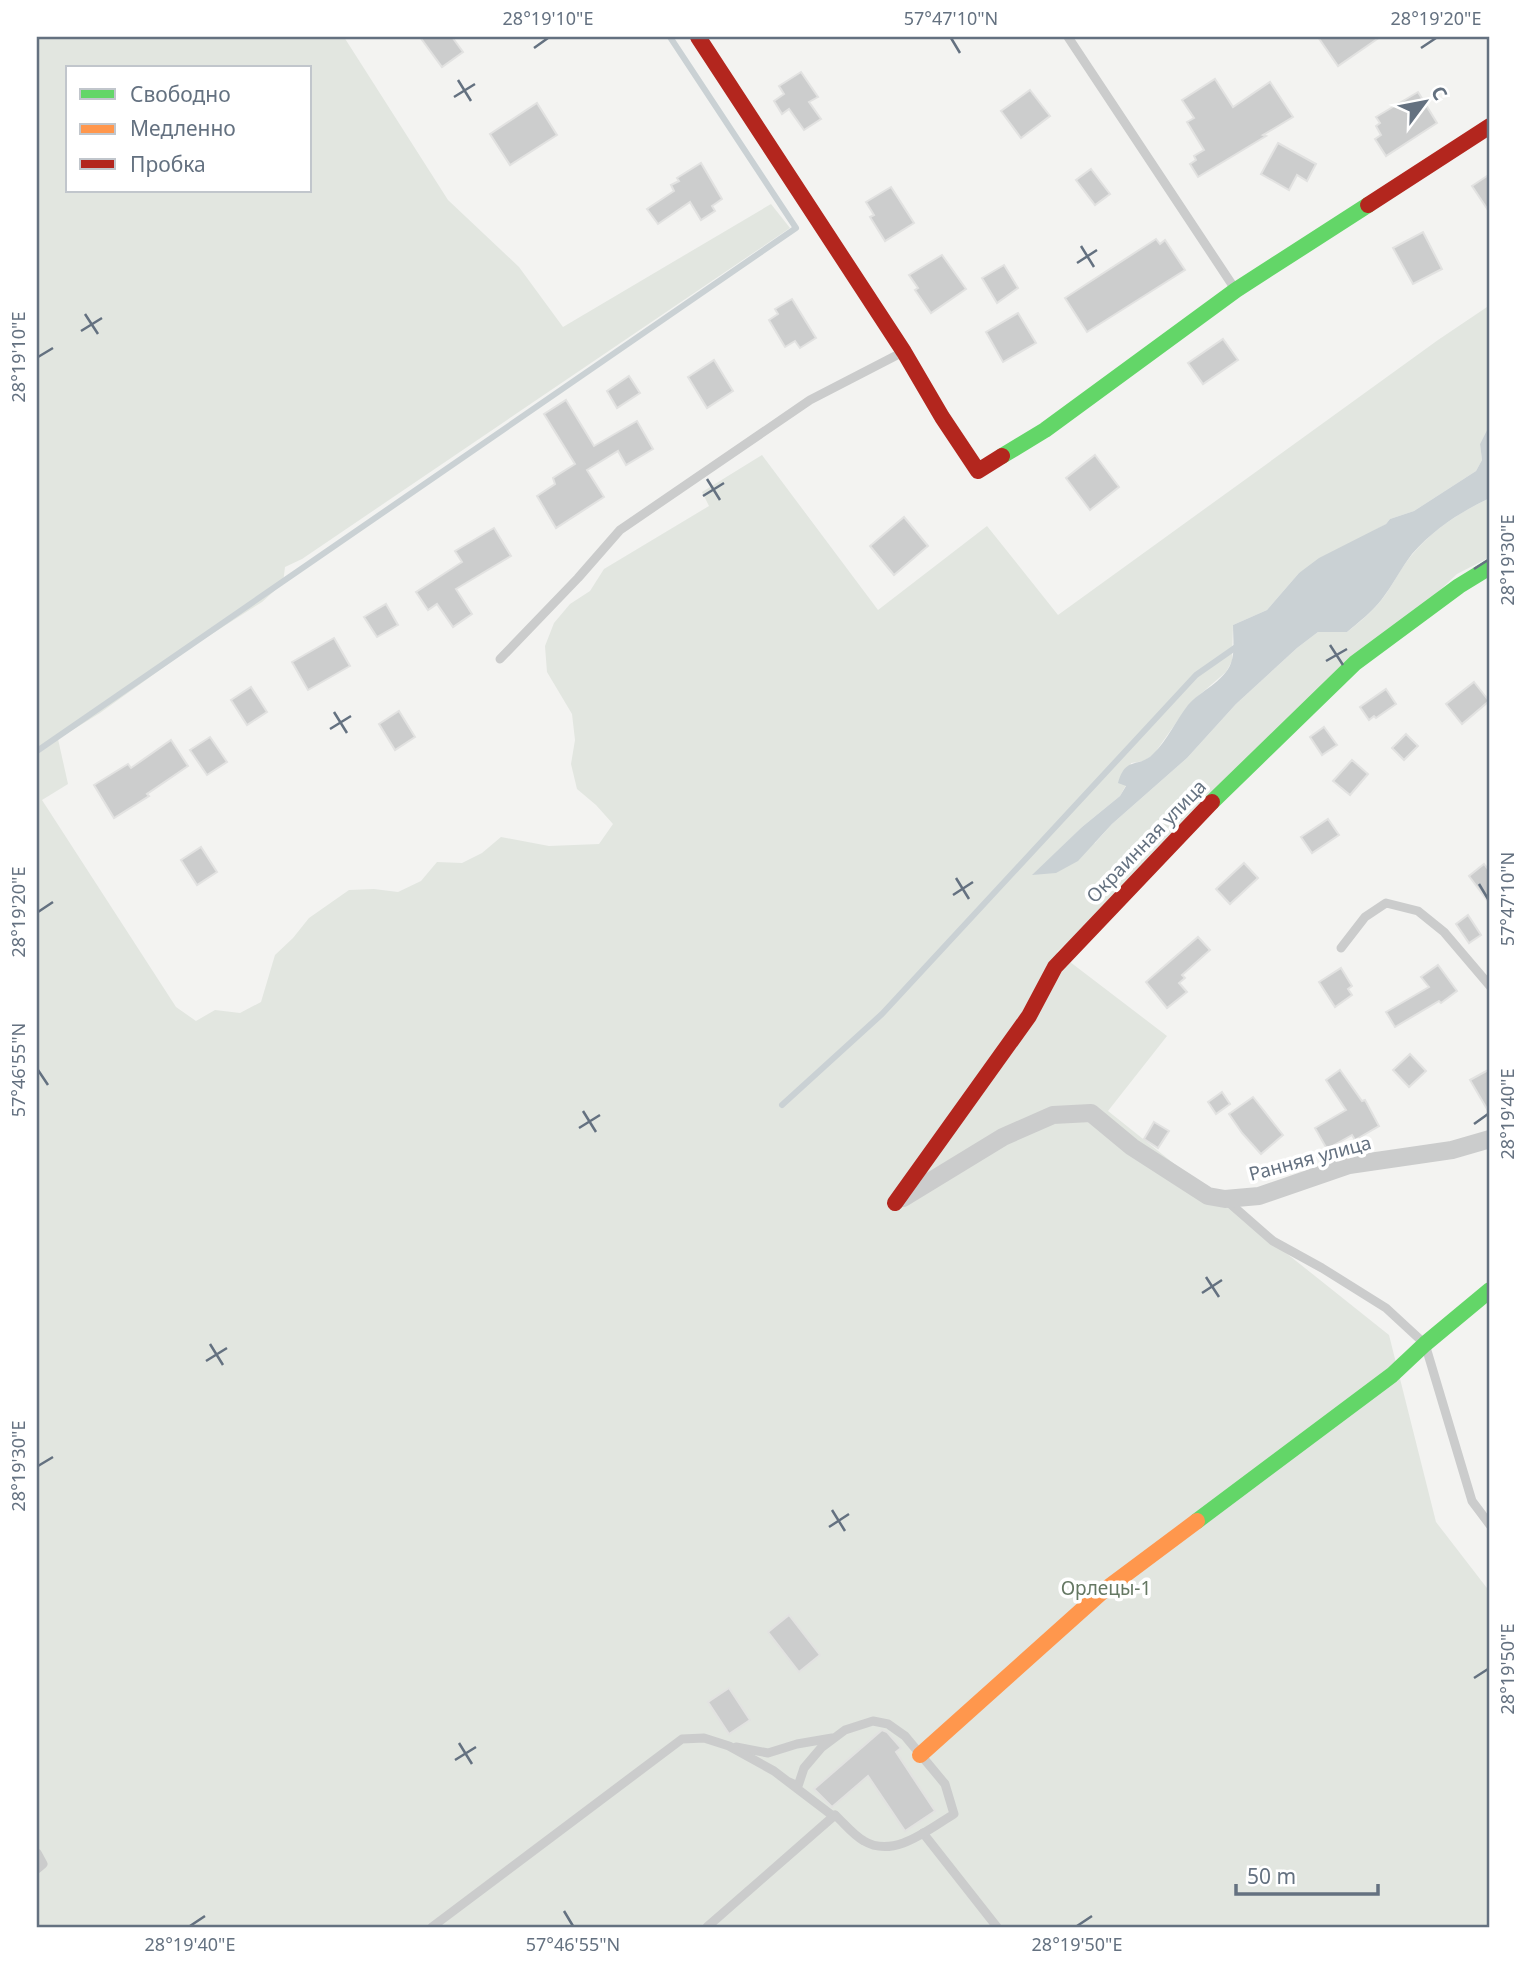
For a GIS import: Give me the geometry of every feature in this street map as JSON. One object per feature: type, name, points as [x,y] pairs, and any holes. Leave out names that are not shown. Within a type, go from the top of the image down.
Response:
[{"type":"street","points":[[698,37],[904,352],[978,471],[1045,430],[1236,290],[1490,126]]},
{"type":"street","name":"Окраинная улица","points":[[895,1203],[1029,1016],[1055,967],[1230,784],[1355,663],[1459,586],[1490,567]]},
{"type":"street","name":"Ранняя улица","points":[[895,1203],[1003,1137],[1053,1115],[1091,1113],[1132,1147],[1208,1196],[1225,1199],[1259,1196],[1349,1166],[1452,1150],[1490,1139]]},
{"type":"street","points":[[920,1755],[1102,1592],[1392,1375],[1490,1290]]},
{"type":"lane","points":[[1068,37],[1236,290]]},
{"type":"lane","points":[[500,659],[620,530],[810,400],[904,352]]},
{"type":"lane","points":[[1341,947],[1365,917],[1386,903],[1418,911],[1444,932],[1490,986]]},
{"type":"lane","points":[[1225,1199],[1273,1241],[1386,1308],[1425,1344],[1472,1500],[1490,1525]]},
{"type":"lane","points":[[729,1746],[774,1771],[787,1781],[833,1816],[835,1815],[863,1841],[882,1847],[904,1843],[954,1814],[945,1784],[905,1736],[888,1724],[873,1721],[845,1730],[821,1748],[804,1768],[798,1786],[787,1781]]},
{"type":"lane","points":[[432,1927],[682,1739],[704,1738],[768,1753],[797,1744],[833,1738]]},
{"type":"lane","points":[[708,1927],[835,1815]]},
{"type":"lane","points":[[923,1833],[997,1927]]},
{"type":"lane","points":[[37,1853],[43,1864],[37,1869]]},
{"type":"green space","name":"Орлецы-1","points":[[37,37],[344,37],[448,200],[519,267],[563,327],[771,204],[790,228],[302,559],[285,567],[283,583],[262,602],[58,739],[68,784],[42,800],[176,1007],[196,1021],[215,1010],[240,1013],[261,1002],[275,955],[309,918],[349,890],[398,892],[421,881],[437,862],[462,863],[482,853],[501,837],[549,846],[599,844],[613,824],[577,789],[571,764],[575,740],[572,714],[547,672],[545,646],[554,623],[570,604],[590,591],[604,569],[709,506],[702,492],[762,455],[878,610],[987,526],[1058,615],[1490,305],[1490,424],[1480,444],[1482,460],[1476,471],[1414,511],[1390,519],[1386,524],[1299,573],[1267,610],[1233,625],[1232,661],[1226,672],[1190,703],[1154,754],[1144,761],[1131,763],[1126,785],[1120,796],[1082,827],[1033,875],[1095,843],[1112,824],[1187,758],[1236,704],[1297,648],[1318,632],[1347,632],[1379,603],[1407,561],[1428,538],[1457,516],[1490,498],[1490,557],[1457,574],[1057,952],[1167,1036],[1108,1111],[1389,1335],[1436,1522],[1490,1592],[1490,1927],[37,1927]]},
{"type":"shaded area","points":[[1490,424],[1490,498],[1458,515],[1429,537],[1412,554],[1378,604],[1347,632],[1318,632],[1297,648],[1236,704],[1187,758],[1112,824],[1078,861],[1056,873],[1032,875],[1082,827],[1120,796],[1126,786],[1118,783],[1125,769],[1153,754],[1188,705],[1228,670],[1232,659],[1233,625],[1267,610],[1299,573],[1319,558],[1386,524],[1390,519],[1414,511],[1476,471],[1482,460],[1480,444]]},
{"type":"building","points":[[420,37],[452,37],[463,52],[442,67]]},
{"type":"building","points":[[1318,37],[1380,37],[1338,66]]},
{"type":"building","points":[[801,72],[818,97],[809,102],[821,119],[804,130],[789,109],[782,114],[774,101],[784,94],[779,86]]},
{"type":"building","points":[[1215,79],[1233,107],[1270,82],[1293,117],[1198,177],[1190,164],[1196,160],[1194,156],[1204,150],[1187,122],[1194,118],[1182,100]]},
{"type":"building","points":[[1030,90],[1050,116],[1021,138],[1001,111]]},
{"type":"building","points":[[1418,92],[1437,123],[1386,156],[1375,139],[1381,135],[1376,126],[1380,123],[1376,117]]},
{"type":"building","points":[[537,103],[557,135],[510,165],[490,134]]},
{"type":"building","points":[[1278,143],[1316,164],[1307,181],[1297,175],[1289,190],[1261,174]]},
{"type":"building","points":[[701,163],[722,199],[712,206],[715,211],[701,220],[690,202],[658,224],[647,209],[674,191],[671,185],[679,181],[677,178]]},
{"type":"building","points":[[1091,169],[1110,194],[1095,205],[1076,180]]},
{"type":"building","points":[[1490,174],[1490,213],[1472,186]]},
{"type":"building","points":[[891,187],[914,223],[885,241],[870,217],[874,215],[866,202]]},
{"type":"building","points":[[1423,232],[1442,269],[1413,284],[1393,248]]},
{"type":"building","points":[[1156,239],[1160,244],[1165,240],[1185,270],[1087,332],[1065,298]]},
{"type":"building","points":[[942,255],[966,289],[931,313],[915,290],[918,288],[909,275]]},
{"type":"building","points":[[1004,265],[1018,288],[997,303],[982,278]]},
{"type":"building","points":[[792,299],[816,338],[800,348],[795,341],[785,347],[769,320],[778,314],[775,309]]},
{"type":"building","points":[[1018,313],[1036,343],[1003,362],[986,332]]},
{"type":"building","points":[[1223,339],[1238,360],[1203,384],[1188,363]]},
{"type":"building","points":[[714,360],[733,391],[707,408],[688,377]]},
{"type":"building","points":[[629,376],[640,393],[617,408],[607,391]]},
{"type":"building","points":[[566,400],[594,446],[637,421],[653,449],[626,465],[618,451],[587,470],[604,497],[556,528],[537,496],[555,484],[553,478],[575,464],[544,414]]},
{"type":"building","points":[[1095,455],[1119,487],[1090,510],[1066,478]]},
{"type":"building","points":[[904,517],[928,546],[894,575],[870,546]]},
{"type":"building","points":[[494,528],[511,556],[456,589],[472,614],[453,627],[437,604],[428,610],[416,592],[462,562],[455,551]]},
{"type":"building","points":[[386,604],[398,625],[377,637],[364,617]]},
{"type":"building","points":[[334,638],[350,666],[308,690],[292,662]]},
{"type":"building","points":[[1474,682],[1489,701],[1462,724],[1446,704]]},
{"type":"building","points":[[251,687],[267,712],[247,725],[231,700]]},
{"type":"building","points":[[1386,689],[1396,704],[1369,720],[1360,707]]},
{"type":"building","points":[[399,711],[415,737],[395,750],[379,724]]},
{"type":"building","points":[[1324,727],[1337,745],[1322,755],[1310,737]]},
{"type":"building","points":[[1406,734],[1418,746],[1404,760],[1392,748]]},
{"type":"building","points":[[210,737],[227,762],[207,775],[190,750]]},
{"type":"building","points":[[171,740],[188,766],[147,794],[149,796],[114,818],[94,785],[128,764],[131,768]]},
{"type":"building","points":[[1352,760],[1368,774],[1350,795],[1333,781]]},
{"type":"building","points":[[1328,819],[1339,835],[1312,853],[1301,837]]},
{"type":"building","points":[[201,847],[217,872],[197,885],[181,860]]},
{"type":"building","points":[[1244,863],[1258,878],[1230,904],[1216,889]]},
{"type":"building","points":[[1484,864],[1490,872],[1490,904],[1469,876]]},
{"type":"building","points":[[1468,915],[1481,935],[1469,943],[1456,924]]},
{"type":"building","points":[[1198,937],[1210,950],[1182,975],[1185,978],[1179,983],[1187,992],[1167,1008],[1146,982]]},
{"type":"building","points":[[1438,965],[1457,991],[1441,1003],[1439,1001],[1395,1027],[1386,1012],[1429,987],[1421,977]]},
{"type":"building","points":[[1341,968],[1352,986],[1348,989],[1352,995],[1335,1007],[1319,982]]},
{"type":"building","points":[[1410,1054],[1426,1071],[1409,1087],[1393,1070]]},
{"type":"building","points":[[1490,1069],[1490,1114],[1470,1080]]},
{"type":"building","points":[[1340,1070],[1362,1101],[1365,1100],[1379,1126],[1355,1140],[1352,1135],[1327,1149],[1315,1128],[1346,1110],[1326,1080]]},
{"type":"building","points":[[1222,1092],[1230,1104],[1216,1114],[1208,1102]]},
{"type":"building","points":[[1253,1097],[1283,1135],[1261,1154],[1229,1114]]},
{"type":"building","points":[[1154,1122],[1169,1131],[1158,1148],[1144,1139]]},
{"type":"building","points":[[789,1615],[820,1655],[799,1672],[768,1632]]},
{"type":"building","points":[[729,1688],[750,1720],[729,1734],[708,1702]]},
{"type":"building","points":[[882,1730],[901,1748],[896,1752],[935,1811],[905,1831],[868,1776],[832,1807],[814,1789]]},
{"type":"waterway","points":[[37,751],[796,228],[670,37]]},
{"type":"waterway","points":[[782,1105],[882,1014],[1196,675],[1239,645]]},
{"type":"traffic: fast","points":[[1002,456],[1045,430],[1236,290],[1368,205]]},
{"type":"traffic: fast","points":[[1212,802],[1355,663],[1459,586],[1490,567]]},
{"type":"traffic: fast","points":[[1197,1521],[1392,1375],[1490,1290]]},
{"type":"traffic: slow","points":[[920,1755],[1102,1592],[1197,1521]]},
{"type":"traffic: jam","points":[[698,37],[904,352],[978,471],[1002,456]]},
{"type":"traffic: jam","points":[[1368,205],[1490,126]]},
{"type":"traffic: jam","points":[[895,1203],[1029,1016],[1055,967],[1212,802]]}]
